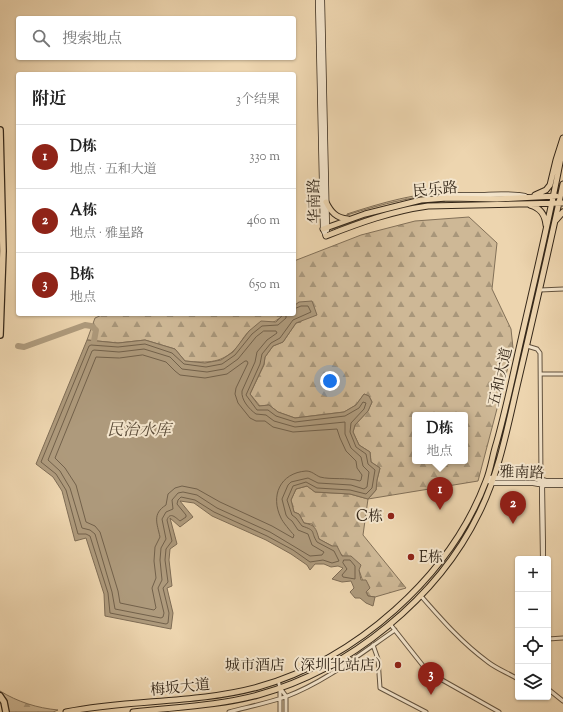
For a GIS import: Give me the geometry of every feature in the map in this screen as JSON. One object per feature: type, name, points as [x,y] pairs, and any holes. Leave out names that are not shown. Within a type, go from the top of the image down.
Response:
[{"type":"highway","points":[[0,130],[3,251],[0,335]]},
{"type":"highway","points":[[0,696],[4,702],[6,712]]},
{"type":"main road","name":"华南路","points":[[318,0],[326,236]]},
{"type":"main road","name":"华南路","points":[[322,0],[326,202],[325,228]]},
{"type":"main road","points":[[529,197],[543,192],[550,185],[563,138]]},
{"type":"main road","name":"五和大道","points":[[413,594],[453,543],[473,510],[486,479],[500,431],[554,196],[563,147]]},
{"type":"main road","name":"五和大道","points":[[421,596],[456,554],[479,514],[493,480],[506,434],[527,346],[554,224],[561,203],[563,184]]},
{"type":"main road","name":"民乐路","points":[[325,228],[353,218],[406,203],[433,199],[562,196]]},
{"type":"main road","points":[[326,202],[336,216],[353,218]]},
{"type":"main road","name":"民乐路","points":[[326,236],[373,219],[412,208],[442,205],[561,203]]},
{"type":"main road","points":[[526,204],[536,207],[542,211],[545,218],[546,232]]},
{"type":"main road","points":[[554,224],[563,212]]},
{"type":"main road","name":"雅南路","points":[[486,479],[542,482],[563,485]]},
{"type":"main road","name":"雅南路","points":[[542,482],[563,481]]},
{"type":"main road","points":[[542,482],[543,556]]},
{"type":"main road","name":"梅坂大道","points":[[66,712],[89,708],[214,696],[257,687],[278,680],[302,671],[343,648],[381,622],[413,594]]},
{"type":"main road","name":"梅坂大道","points":[[133,712],[216,703],[257,695],[305,678],[328,666],[366,642],[390,624],[421,596]]},
{"type":"street","points":[[540,290],[563,289]]},
{"type":"street","points":[[527,346],[540,350],[542,482]]},
{"type":"street","points":[[540,374],[563,374]]},
{"type":"street","points":[[421,596],[459,638],[474,652],[515,677]]},
{"type":"street","points":[[390,624],[428,672],[499,712]]},
{"type":"street","points":[[229,712],[286,696],[329,674],[394,630]]},
{"type":"street","points":[[551,639],[563,638]]},
{"type":"street","points":[[373,645],[378,659],[380,688],[426,712]]},
{"type":"street","points":[[278,680],[280,688],[280,712]]},
{"type":"street","points":[[280,688],[286,696],[286,712]]},
{"type":"street","points":[[551,692],[563,701]]},
{"type":"street","points":[[557,697],[563,705]]},
{"type":"green space","points":[[440,192],[454,192],[400,201],[347,215],[386,202],[413,196]]},
{"type":"green space","points":[[445,201],[405,207],[430,202]]},
{"type":"green space","points":[[396,209],[332,229],[374,215]]},
{"type":"green space","points":[[469,217],[497,243],[492,289],[511,329],[513,348],[478,481],[368,499],[376,490],[380,468],[371,462],[370,452],[359,445],[353,432],[355,425],[368,411],[372,402],[369,396],[364,394],[356,405],[344,412],[295,418],[278,412],[269,405],[260,406],[250,394],[264,365],[265,357],[273,346],[283,342],[296,323],[301,322],[299,302],[296,304],[296,260],[361,235],[415,221]]},
{"type":"green space","points":[[100,316],[282,316],[272,323],[249,331],[239,345],[227,356],[208,362],[185,361],[175,349],[145,340],[118,343],[87,340],[95,318]]},
{"type":"green space","points":[[307,486],[315,492],[350,494],[368,499],[363,535],[406,588],[375,597],[368,596],[359,570],[332,546],[319,539],[312,524],[304,523],[299,514],[294,512],[291,500],[296,489]]},
{"type":"green space","points":[[0,691],[28,704],[58,710],[53,712],[9,712],[7,700]]},
{"type":"water","name":"民治水库","points":[[312,301],[317,315],[296,323],[283,342],[273,346],[265,357],[264,364],[250,394],[259,406],[269,405],[278,412],[295,418],[344,412],[356,405],[364,394],[369,396],[372,402],[368,411],[355,425],[353,432],[359,445],[370,452],[371,462],[380,468],[376,490],[368,499],[350,494],[315,492],[307,486],[296,489],[291,500],[294,512],[299,514],[304,523],[311,525],[314,528],[319,539],[332,546],[337,546],[342,556],[351,556],[361,565],[359,570],[361,580],[366,580],[370,588],[366,592],[368,596],[375,597],[373,606],[360,598],[355,598],[350,592],[354,588],[351,581],[342,582],[332,579],[343,568],[338,566],[331,567],[324,564],[315,564],[310,570],[307,565],[291,554],[266,540],[212,516],[194,503],[180,501],[193,517],[180,527],[170,518],[177,544],[170,549],[169,560],[172,586],[167,588],[173,613],[171,629],[105,616],[104,594],[86,538],[75,541],[62,491],[53,477],[36,464],[87,340],[118,343],[145,340],[175,349],[185,361],[205,363],[221,360],[233,352],[249,331],[261,321],[276,322],[282,316],[296,316],[296,304],[299,302]]},
{"type":"waterway","points":[[18,346],[24,347],[85,325],[91,326],[96,330],[94,341]]},
{"type":"place","name":"D栋","points":[[440,510]]},
{"type":"place","name":"C栋","points":[[391,516]]},
{"type":"place","name":"A栋","points":[[513,524]]},
{"type":"place","name":"E栋","points":[[411,557]]},
{"type":"place","name":"城市酒店（深圳北站店）","points":[[398,665]]},
{"type":"place","name":"B栋","points":[[431,695]]}]
